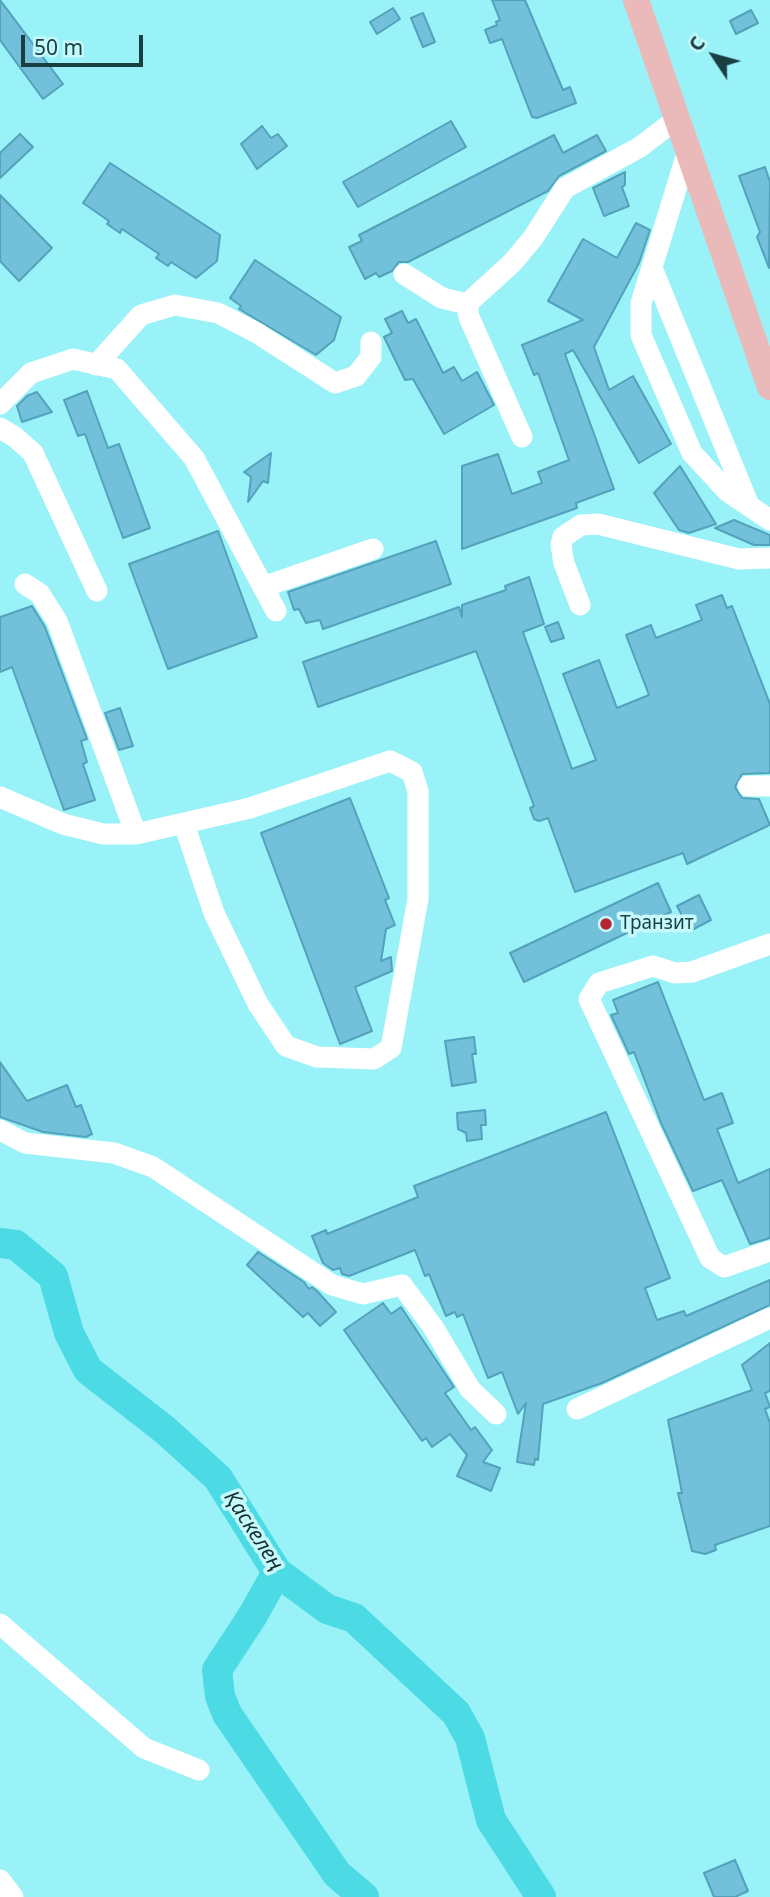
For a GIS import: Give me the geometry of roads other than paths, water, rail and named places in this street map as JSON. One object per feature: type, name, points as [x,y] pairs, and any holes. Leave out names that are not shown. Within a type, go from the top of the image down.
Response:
[{"type":"main road","points":[[636,0],[770,387]]},
{"type":"street","points":[[467,304],[519,254],[565,188],[640,147],[675,112]]},
{"type":"street","points":[[688,150],[641,303],[641,335],[692,453],[727,491],[770,520]]},
{"type":"street","points":[[652,268],[748,503]]},
{"type":"street","points":[[404,274],[442,299],[467,304]]},
{"type":"street","points":[[467,304],[468,317],[522,437]]},
{"type":"street","points":[[96,365],[141,315],[175,305],[218,313],[257,333],[335,383],[356,376],[370,357],[371,342]]},
{"type":"street","points":[[0,404],[31,373],[73,359],[117,369],[194,458],[276,611]]},
{"type":"street","points":[[0,428],[33,453],[97,591]]},
{"type":"street","points":[[580,606],[564,563],[561,545],[563,537],[581,525],[598,524],[739,559],[770,558]]},
{"type":"street","points":[[262,587],[373,549]]},
{"type":"street","points":[[25,584],[40,594],[57,621],[136,834]]},
{"type":"street","points":[[0,797],[64,824],[103,834],[136,834],[250,808],[390,761],[412,772],[418,791],[418,899],[391,1048],[374,1059],[317,1057],[286,1046],[258,1004],[214,913],[184,824]]},
{"type":"street","points":[[748,786],[770,786]]},
{"type":"street","points":[[770,944],[692,972],[675,973],[653,966],[599,983],[589,999],[710,1258],[724,1267],[770,1251]]},
{"type":"street","points":[[0,1130],[25,1143],[114,1153],[153,1167],[278,1252],[332,1285],[363,1294],[402,1285],[433,1327],[470,1389],[496,1414]]},
{"type":"street","points":[[577,1409],[770,1318]]},
{"type":"street","points":[[0,1624],[144,1748],[199,1770]]},
{"type":"street","points":[[0,1880],[13,1897]]},
{"type":"waterway","name":"Қаскелең","points":[[0,1243],[16,1245],[53,1276],[69,1333],[88,1370],[165,1430],[218,1478],[277,1572],[327,1609],[354,1618],[456,1713],[470,1738],[491,1820],[541,1897]]},
{"type":"waterway","points":[[277,1572],[217,1670],[220,1696],[227,1714],[337,1874],[364,1897]]},
{"type":"place","name":"Транзит","points":[[606,924]]}]
